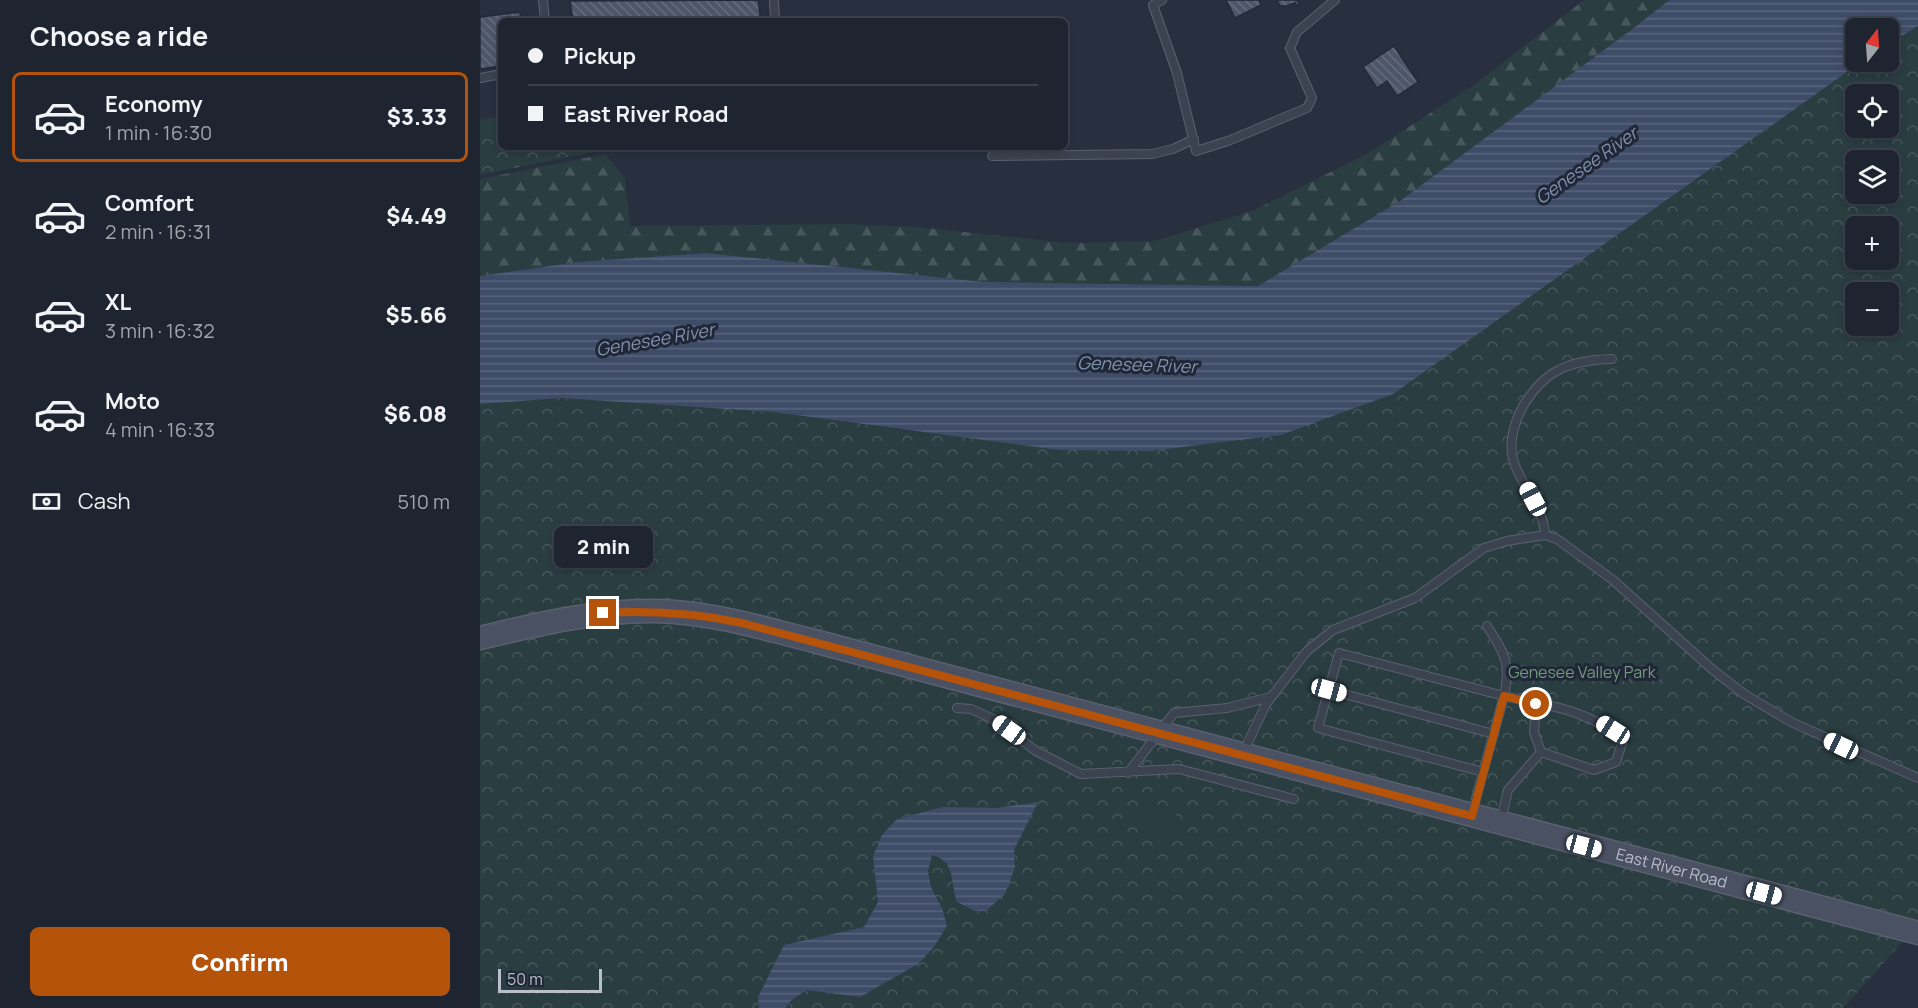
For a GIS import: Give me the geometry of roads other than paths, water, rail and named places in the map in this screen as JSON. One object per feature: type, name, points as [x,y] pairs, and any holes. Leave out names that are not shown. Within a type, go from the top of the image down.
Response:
[{"type":"street","name":"East River Road","points":[[480,638],[568,618],[603,613],[658,611],[700,615],[814,641],[1918,933]]},
{"type":"lane","points":[[543,0],[545,18]]},
{"type":"lane","points":[[774,0],[776,18]]},
{"type":"lane","points":[[1162,0],[1153,5],[1179,79],[1196,151],[1228,141],[1307,108],[1312,98],[1290,48],[1297,32],[1335,0]]},
{"type":"lane","points":[[480,78],[498,75]]},
{"type":"lane","points":[[992,156],[1160,153],[1194,139]]},
{"type":"lane","points":[[1545,535],[1541,515],[1513,459],[1511,444],[1517,419],[1536,387],[1552,373],[1585,360],[1612,359]]},
{"type":"lane","points":[[1242,755],[1271,697],[1307,651],[1333,630],[1414,598],[1484,548],[1507,541],[1545,535],[1557,538],[1613,580],[1713,670],[1744,694],[1801,727],[1918,778]]},
{"type":"lane","points":[[1472,816],[1509,674],[1501,647],[1487,626]]},
{"type":"lane","points":[[1484,772],[1318,728],[1340,653],[1504,696],[1556,707],[1601,723],[1624,737],[1616,762],[1594,770],[1541,752]]},
{"type":"lane","points":[[1329,690],[1494,734]]},
{"type":"lane","points":[[1128,773],[1173,713],[1227,708],[1271,697]]},
{"type":"lane","points":[[1536,704],[1534,732],[1541,752]]},
{"type":"lane","points":[[957,708],[971,709],[995,720],[1036,751],[1081,774],[1179,769],[1294,799]]},
{"type":"lane","points":[[1500,824],[1508,790],[1541,752]]},
{"type":"water","name":"Genesee River","points":[[1669,0],[1918,0],[1918,26],[1899,38],[1899,18],[1845,18],[1845,72],[1847,72],[1393,394],[1281,435],[1151,451],[1059,450],[773,412],[561,398],[480,404],[480,276],[578,262],[706,253],[984,282],[1258,286],[1400,201]]},
{"type":"water","points":[[1038,802],[1014,850],[1015,867],[1005,894],[986,911],[975,911],[957,902],[949,867],[940,858],[932,855],[928,871],[931,887],[942,908],[947,926],[934,947],[918,964],[860,997],[806,990],[788,1003],[786,1008],[759,1008],[758,997],[784,945],[864,927],[878,902],[873,856],[882,835],[897,819],[943,807],[997,808]]},
{"type":"park label","name":"Genesee Valley Park","points":[[1582,672]]}]
